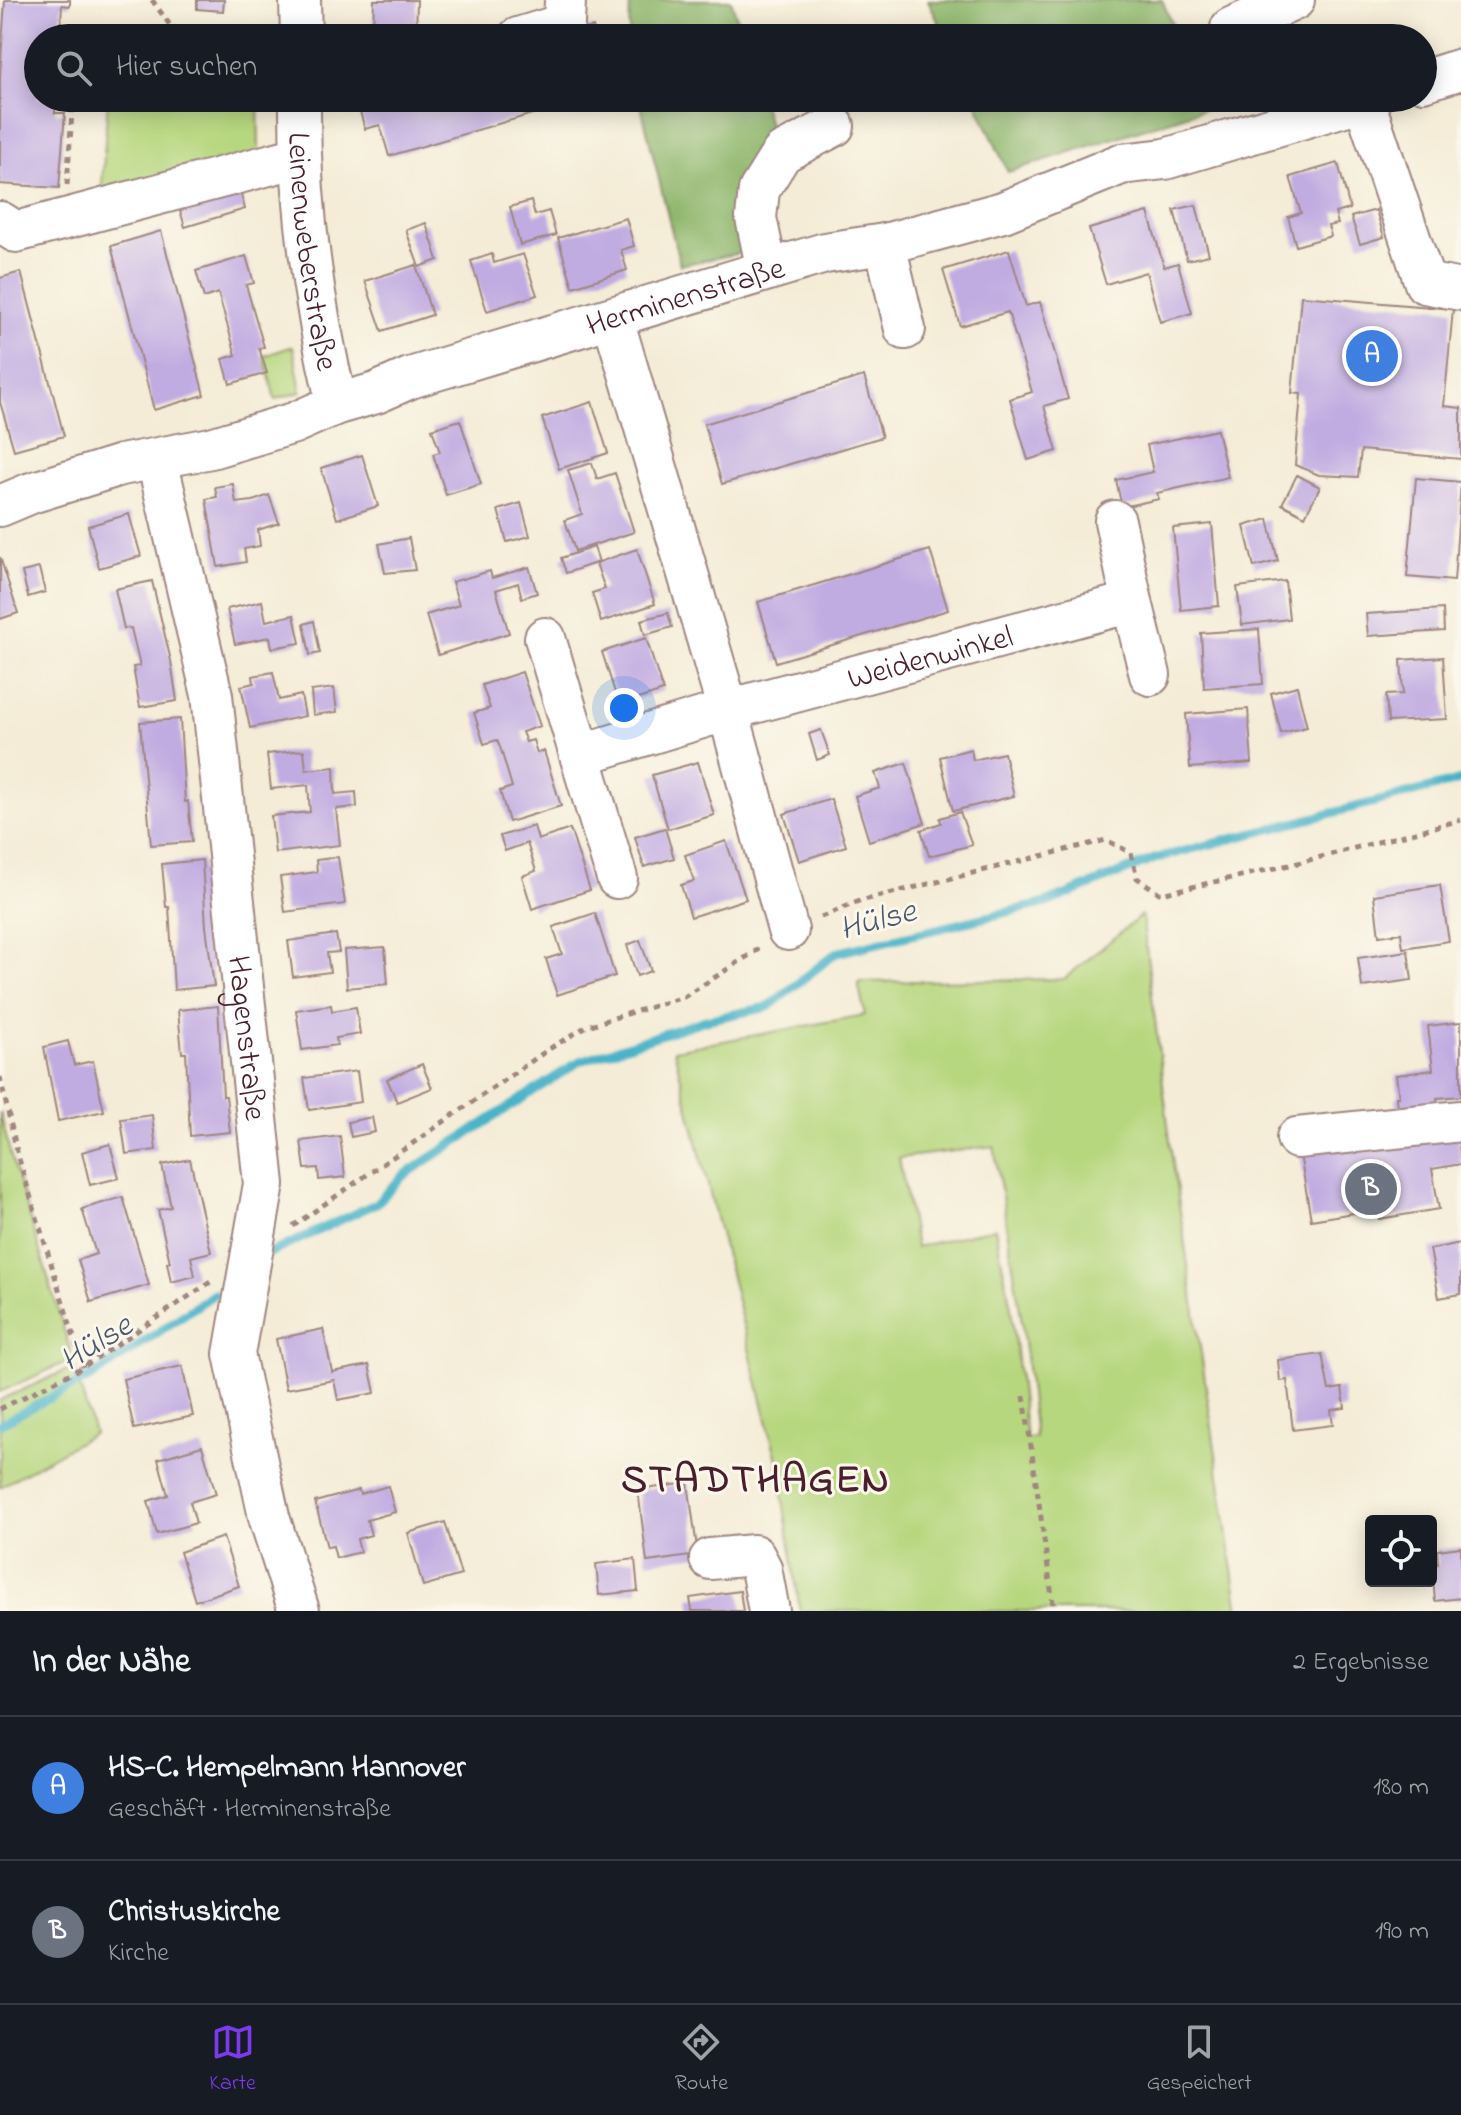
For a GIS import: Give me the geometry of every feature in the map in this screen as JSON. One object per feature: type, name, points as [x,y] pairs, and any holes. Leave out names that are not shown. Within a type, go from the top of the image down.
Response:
[{"type":"street","points":[[300,0],[301,24]]},
{"type":"street","points":[[564,24],[565,0]]},
{"type":"street","points":[[1228,22],[1294,0]]},
{"type":"street","points":[[1437,77],[1461,69]]},
{"type":"street","name":"Leinenweberstraße","points":[[305,112],[299,157],[308,246],[337,404]]},
{"type":"street","name":"Herminenstraße","points":[[0,506],[121,465],[211,448],[294,423],[410,378],[767,270],[825,253],[885,244],[1003,212],[1121,164],[1165,159],[1269,112]]},
{"type":"street","points":[[1371,112],[1425,283],[1461,290]]},
{"type":"street","points":[[767,270],[756,218],[759,190],[782,153],[834,126]]},
{"type":"street","points":[[0,222],[16,232],[299,157]]},
{"type":"street","points":[[885,244],[905,329]]},
{"type":"street","points":[[613,319],[728,710],[788,930]]},
{"type":"street","name":"Hagenstraße","points":[[157,460],[212,695],[264,1184],[234,1354],[269,1517],[299,1611]]},
{"type":"street","points":[[1115,521],[1150,675]]},
{"type":"street","name":"Weidenwinkel","points":[[580,755],[728,710],[1132,602]]},
{"type":"street","points":[[545,638],[617,878]]},
{"type":"street","points":[[1297,1138],[1461,1121]]},
{"type":"street","points":[[710,1559],[754,1555],[761,1568],[769,1611]]},
{"type":"path","points":[[152,0],[169,24]]},
{"type":"path","points":[[65,219],[72,112]]},
{"type":"path","points":[[0,1409],[83,1367],[587,1026],[684,997],[788,930],[860,901],[1106,840],[1131,853],[1137,878],[1161,894],[1461,820]]},
{"type":"path","points":[[0,1077],[18,1156],[83,1367]]},
{"type":"path","points":[[1024,1396],[1054,1611]]},
{"type":"green space","points":[[630,0],[731,0],[739,24],[629,24]]},
{"type":"green space","points":[[928,0],[1162,0],[1172,24],[939,24]]},
{"type":"green space","points":[[107,112],[258,112],[259,154],[101,199]]},
{"type":"green space","points":[[642,112],[765,112],[772,135],[744,193],[752,251],[680,265]]},
{"type":"green space","points":[[980,112],[1196,112],[1008,172]]},
{"type":"green space","points":[[293,346],[301,392],[275,399],[264,356]]},
{"type":"green space","points":[[1142,915],[1172,1157],[1239,1611],[800,1611],[777,1460],[674,1050],[865,1015],[858,982],[1064,979]],"holes":[[[994,1146],[1021,1316],[1035,1437],[1026,1438],[1011,1308],[995,1228],[916,1247],[899,1158]]]},
{"type":"green space","points":[[0,1112],[73,1359],[0,1392]]},
{"type":"green space","points":[[74,1367],[94,1433],[0,1487],[0,1400]]},
{"type":"building","points":[[5,0],[70,0],[70,6],[62,5],[61,24],[24,24],[24,112],[65,113],[59,188],[0,184],[0,76]]},
{"type":"building","points":[[197,0],[224,0],[223,11],[197,9]]},
{"type":"building","points":[[374,0],[417,0],[416,24],[373,24]]},
{"type":"building","points":[[360,112],[539,112],[389,156],[380,125],[365,129]]},
{"type":"building","points":[[1338,163],[1350,209],[1335,213],[1338,224],[1328,226],[1331,236],[1296,246],[1288,217],[1301,213],[1290,177]]},
{"type":"building","points":[[237,181],[245,209],[185,227],[177,200]]},
{"type":"building","points":[[531,201],[535,215],[549,211],[556,235],[520,245],[510,207]]},
{"type":"building","points":[[1196,205],[1209,255],[1187,260],[1174,210]]},
{"type":"building","points":[[1376,210],[1384,237],[1360,244],[1351,217]]},
{"type":"building","points":[[1148,212],[1164,267],[1178,263],[1192,313],[1160,322],[1146,272],[1106,284],[1089,229]]},
{"type":"building","points":[[626,218],[634,246],[621,250],[627,270],[573,287],[558,238]]},
{"type":"building","points":[[426,223],[438,260],[419,267],[406,230]]},
{"type":"building","points":[[161,231],[204,395],[154,410],[111,246]]},
{"type":"building","points":[[1009,250],[1026,306],[1040,302],[1068,399],[1044,406],[1057,451],[1028,460],[1010,399],[1032,392],[1008,312],[960,326],[943,270]]},
{"type":"building","points":[[492,254],[494,263],[523,254],[537,295],[487,311],[471,261]]},
{"type":"building","points":[[246,256],[254,283],[246,285],[264,347],[259,348],[267,373],[230,384],[223,359],[236,355],[218,293],[204,298],[196,271]]},
{"type":"building","points":[[416,265],[432,315],[382,331],[365,281]]},
{"type":"building","points":[[21,272],[64,436],[14,450],[0,402],[0,278]]},
{"type":"building","points":[[1301,296],[1453,309],[1444,406],[1461,408],[1461,459],[1361,450],[1358,477],[1319,475],[1295,465],[1301,394],[1292,393]]},
{"type":"building","points":[[864,376],[882,437],[722,484],[704,424]]},
{"type":"building","points":[[592,402],[608,453],[559,469],[542,418]]},
{"type":"building","points":[[460,420],[481,484],[446,495],[433,454],[440,452],[432,429]]},
{"type":"building","points":[[1217,430],[1228,477],[1157,493],[1159,499],[1122,507],[1116,480],[1153,472],[1147,445]]},
{"type":"building","points":[[362,455],[378,506],[337,519],[321,468]]},
{"type":"building","points":[[592,463],[597,479],[615,473],[634,532],[575,551],[565,520],[582,514],[568,470]]},
{"type":"building","points":[[1297,475],[1320,487],[1305,516],[1282,504]]},
{"type":"building","points":[[1416,478],[1461,482],[1454,581],[1407,577]]},
{"type":"building","points":[[233,484],[236,503],[269,495],[279,523],[258,530],[260,546],[244,549],[246,562],[218,567],[206,499],[217,497],[215,487]]},
{"type":"building","points":[[521,503],[530,536],[507,542],[498,510]]},
{"type":"building","points":[[129,514],[141,556],[99,568],[88,526]]},
{"type":"building","points":[[1268,519],[1278,561],[1254,567],[1244,526]]},
{"type":"building","points":[[1212,524],[1219,606],[1181,610],[1173,528]]},
{"type":"building","points":[[409,538],[415,570],[385,573],[379,544]]},
{"type":"building","points":[[594,547],[599,562],[566,573],[561,558]]},
{"type":"building","points":[[637,549],[655,604],[601,622],[592,593],[605,589],[596,563]]},
{"type":"building","points":[[930,550],[948,610],[776,662],[758,602]]},
{"type":"building","points":[[0,557],[18,613],[0,619]]},
{"type":"building","points":[[529,567],[537,593],[522,598],[518,583],[496,590],[509,633],[438,655],[426,615],[459,605],[452,582],[490,571],[492,578]]},
{"type":"building","points":[[39,568],[45,592],[28,597],[22,572]]},
{"type":"building","points":[[152,581],[177,701],[140,707],[133,667],[140,666],[131,628],[124,629],[115,589]]},
{"type":"building","points":[[1285,581],[1289,619],[1242,625],[1237,587]]},
{"type":"building","points":[[262,601],[266,621],[294,615],[300,643],[272,648],[270,637],[235,644],[227,609]]},
{"type":"building","points":[[1443,609],[1444,631],[1368,636],[1366,614]]},
{"type":"building","points":[[668,613],[672,627],[645,635],[641,620]]},
{"type":"building","points":[[314,621],[320,653],[310,655],[304,624]]},
{"type":"building","points":[[1259,629],[1263,684],[1204,688],[1201,633]]},
{"type":"building","points":[[646,638],[663,691],[619,705],[602,652]]},
{"type":"building","points":[[1443,657],[1447,719],[1388,722],[1386,695],[1403,694],[1401,660]]},
{"type":"building","points":[[273,672],[279,700],[301,695],[305,716],[250,728],[241,686],[254,683],[253,676]]},
{"type":"building","points":[[522,672],[540,726],[522,732],[526,742],[533,740],[537,753],[544,751],[561,806],[509,822],[500,791],[512,787],[501,750],[497,740],[484,744],[474,713],[490,708],[482,685]]},
{"type":"building","points":[[1297,686],[1307,727],[1281,733],[1271,693]]},
{"type":"building","points":[[334,688],[337,712],[313,715],[311,691]]},
{"type":"building","points":[[1248,709],[1252,763],[1190,768],[1186,714]]},
{"type":"building","points":[[180,719],[185,802],[188,801],[192,842],[151,845],[140,722]]},
{"type":"building","points":[[821,730],[830,755],[817,760],[809,734]]},
{"type":"building","points":[[971,749],[973,760],[1004,753],[1014,796],[953,811],[940,757]]},
{"type":"building","points":[[304,750],[306,770],[334,767],[335,794],[356,792],[357,807],[336,809],[340,845],[275,853],[271,816],[310,812],[308,785],[271,789],[267,754]]},
{"type":"building","points":[[698,762],[714,815],[668,829],[652,775]]},
{"type":"building","points":[[906,763],[925,823],[869,841],[855,796],[880,788],[875,773]]},
{"type":"building","points":[[831,799],[846,846],[799,861],[784,814]]},
{"type":"building","points":[[960,812],[972,845],[929,856],[921,830],[941,823],[940,818]]},
{"type":"building","points":[[534,826],[538,840],[570,829],[590,890],[532,909],[522,876],[536,871],[527,843],[505,851],[500,836]]},
{"type":"building","points":[[665,828],[674,858],[644,867],[635,837]]},
{"type":"building","points":[[726,841],[746,899],[691,917],[681,885],[694,881],[685,855]]},
{"type":"building","points":[[338,857],[345,904],[285,912],[280,877],[317,872],[316,860]]},
{"type":"building","points":[[202,860],[214,986],[174,990],[169,907],[166,907],[162,864]]},
{"type":"building","points":[[1440,885],[1449,941],[1403,948],[1401,933],[1379,936],[1374,895]]},
{"type":"building","points":[[595,913],[615,976],[557,995],[546,959],[562,954],[553,927]]},
{"type":"building","points":[[336,934],[339,952],[327,953],[330,972],[293,977],[288,941]]},
{"type":"building","points":[[640,940],[651,971],[637,976],[627,945]]},
{"type":"building","points":[[385,947],[388,984],[347,988],[344,950]]},
{"type":"building","points":[[1408,951],[1412,980],[1362,987],[1358,958]]},
{"type":"building","points":[[331,1005],[332,1011],[356,1007],[360,1034],[336,1038],[337,1045],[302,1050],[296,1010]]},
{"type":"building","points":[[218,1006],[223,1096],[226,1096],[230,1132],[190,1136],[186,1053],[182,1053],[178,1010]]},
{"type":"building","points":[[1461,1022],[1461,1096],[1437,1098],[1439,1113],[1398,1117],[1396,1075],[1433,1070],[1428,1026]]},
{"type":"building","points":[[68,1041],[74,1065],[93,1061],[104,1111],[58,1121],[44,1047]]},
{"type":"building","points":[[422,1064],[432,1088],[397,1102],[387,1079]]},
{"type":"building","points":[[357,1071],[361,1102],[309,1110],[304,1078]]},
{"type":"building","points":[[152,1115],[156,1150],[126,1154],[121,1119]]},
{"type":"building","points":[[372,1117],[375,1132],[351,1137],[348,1122]]},
{"type":"building","points":[[1458,1134],[1461,1164],[1432,1169],[1439,1209],[1379,1219],[1378,1209],[1311,1220],[1299,1148]]},
{"type":"building","points":[[340,1136],[345,1177],[319,1180],[318,1168],[305,1169],[301,1141]]},
{"type":"building","points":[[110,1144],[119,1178],[90,1185],[82,1152]]},
{"type":"building","points":[[190,1159],[211,1252],[191,1257],[195,1276],[171,1282],[167,1263],[170,1262],[158,1210],[171,1207],[162,1165]]},
{"type":"building","points":[[123,1197],[149,1285],[91,1302],[78,1260],[96,1254],[82,1209]]},
{"type":"building","points":[[1461,1243],[1461,1294],[1439,1298],[1430,1249]]},
{"type":"building","points":[[323,1329],[332,1372],[369,1365],[375,1393],[338,1400],[334,1380],[286,1389],[276,1339]]},
{"type":"building","points":[[1322,1354],[1329,1390],[1342,1388],[1345,1408],[1331,1410],[1333,1425],[1293,1430],[1287,1380],[1280,1381],[1278,1360]]},
{"type":"building","points":[[182,1366],[193,1416],[134,1429],[123,1379]]},
{"type":"building","points":[[202,1446],[216,1494],[190,1502],[196,1523],[157,1534],[148,1501],[168,1495],[158,1459]]},
{"type":"building","points":[[688,1483],[698,1555],[647,1562],[638,1490]]},
{"type":"building","points":[[388,1486],[395,1512],[367,1520],[371,1535],[357,1539],[360,1552],[336,1558],[333,1546],[327,1547],[315,1502]]},
{"type":"building","points":[[445,1522],[461,1575],[423,1586],[408,1533]]},
{"type":"building","points":[[223,1537],[239,1586],[195,1601],[180,1552]]},
{"type":"building","points":[[1461,1547],[1461,1598],[1435,1601],[1437,1550]]},
{"type":"building","points":[[635,1559],[638,1591],[599,1595],[596,1564]]},
{"type":"building","points":[[740,1591],[743,1611],[692,1611],[690,1598]]},
{"type":"waterway","name":"Hülse","points":[[270,1253],[377,1203],[403,1176],[580,1061],[706,1020],[768,1007],[836,953],[1046,903],[1157,858],[1461,780]]},
{"type":"waterway","name":"Hülse","points":[[0,1424],[98,1373],[214,1294]]},
{"type":"place","name":"HS-C. Hempelmann Hannover","points":[[1372,356]]},
{"type":"place","name":"Christuskirche","points":[[1371,1189]]},
{"type":"district","name":"STADTHAGEN","points":[[756,1477]]}]
